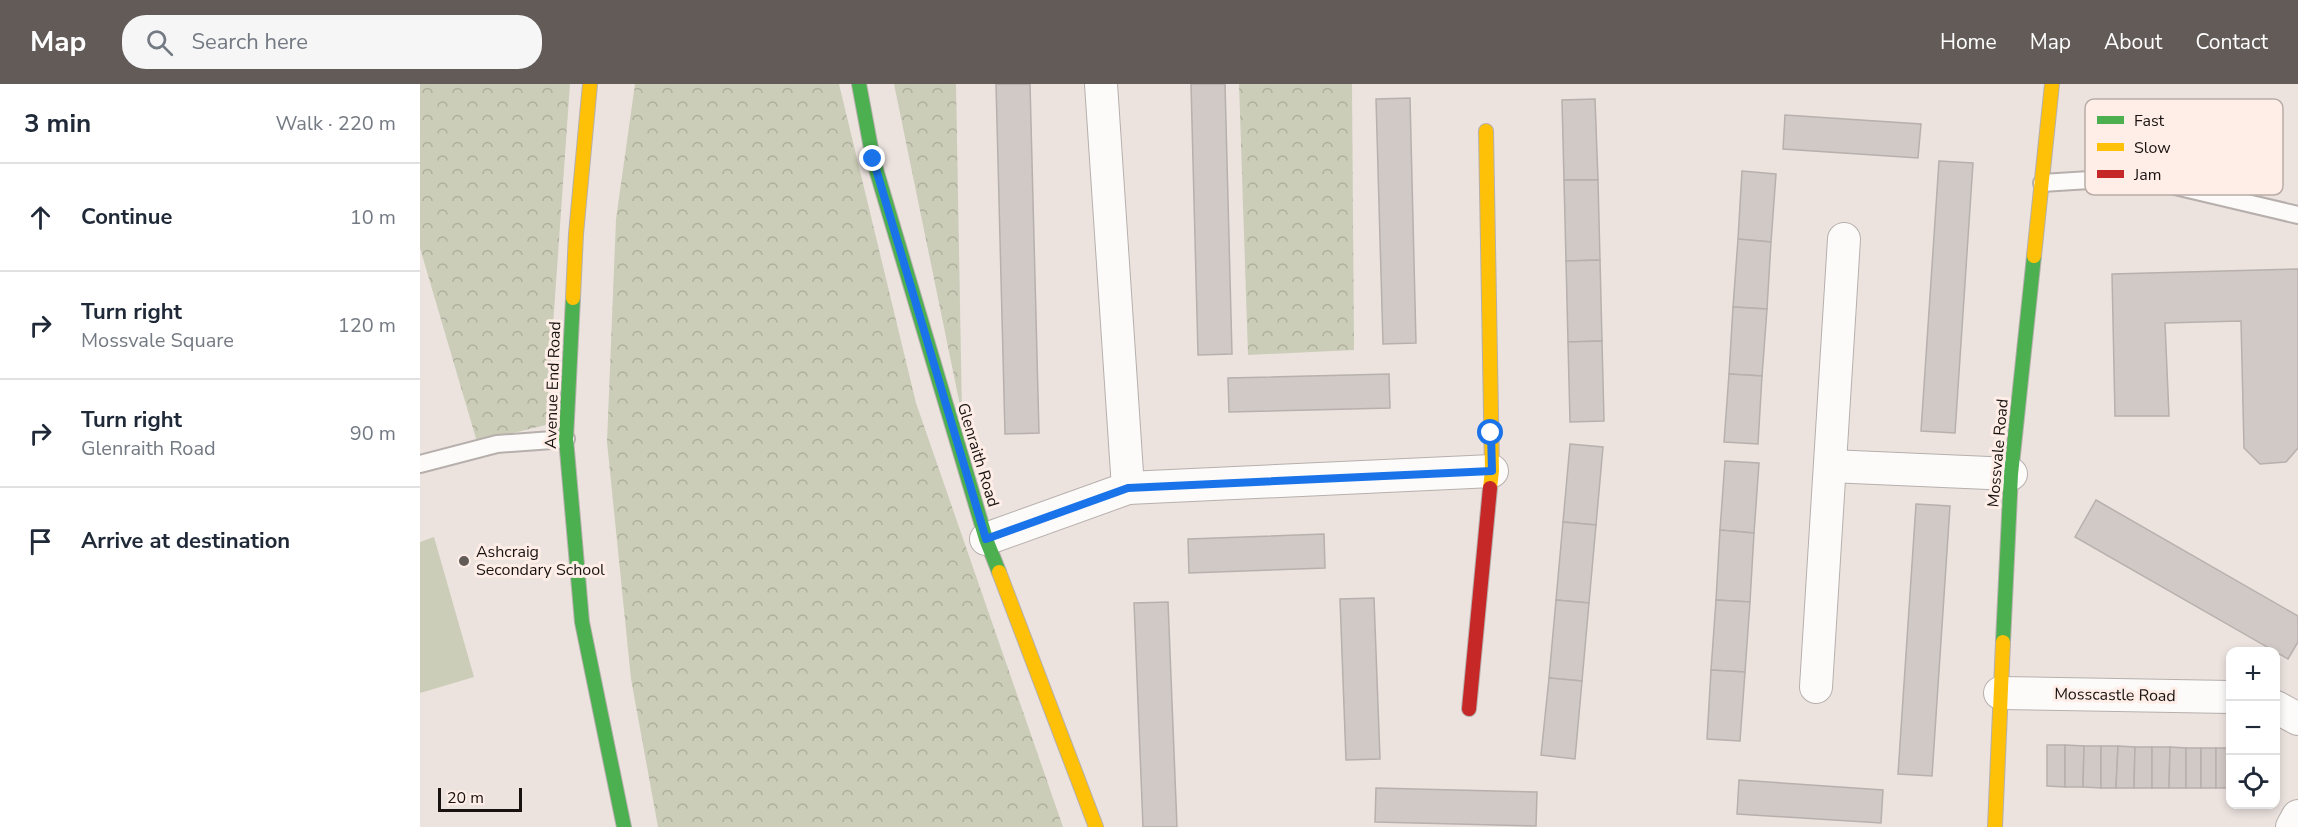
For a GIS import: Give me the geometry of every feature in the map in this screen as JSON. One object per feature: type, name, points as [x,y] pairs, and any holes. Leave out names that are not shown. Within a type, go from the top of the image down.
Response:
[{"type":"street","name":"Avenue End Road","points":[[590,84],[576,234],[566,440],[582,622],[624,827]]},
{"type":"street","name":"Glenraith Road","points":[[859,84],[873,159],[986,539],[1096,827]]},
{"type":"street","points":[[1101,84],[1128,488]]},
{"type":"street","name":"Mossvale Road","points":[[1995,827],[2011,474],[2052,84]]},
{"type":"street","points":[[1469,709],[1492,471],[1486,131]]},
{"type":"street","points":[[1816,687],[1844,239]]},
{"type":"street","points":[[1830,466],[2011,474]]},
{"type":"street","points":[[986,539],[1128,488],[1492,471]]},
{"type":"street","name":"Mosscastle Road","points":[[2000,693],[2226,698]]},
{"type":"street","points":[[2280,709],[2298,719]]},
{"type":"street","points":[[2292,827],[2298,816]]},
{"type":"lane","points":[[2042,183],[2085,180]]},
{"type":"lane","points":[[2213,195],[2298,215]]},
{"type":"lane","points":[[420,464],[497,444],[566,440]]},
{"type":"green space","points":[[420,84],[570,84],[546,425],[477,442],[420,248]]},
{"type":"green space","points":[[635,84],[839,84],[916,403],[1063,827],[658,827],[631,679],[607,442],[616,219]]},
{"type":"green space","points":[[894,84],[956,84],[962,415]]},
{"type":"green space","points":[[1239,84],[1352,84],[1354,350],[1248,355]]},
{"type":"green space","points":[[434,537],[474,677],[420,693],[420,542]]},
{"type":"building","points":[[996,84],[1030,84],[1039,433],[1005,434]]},
{"type":"building","points":[[1191,84],[1225,84],[1232,354],[1198,355]]},
{"type":"building","points":[[1410,98],[1416,343],[1383,344],[1376,99]]},
{"type":"building","points":[[1595,99],[1598,180],[1564,180],[1562,100]]},
{"type":"building","points":[[1785,115],[1921,124],[1918,158],[1783,149]]},
{"type":"building","points":[[1939,161],[1973,163],[1955,433],[1921,431]]},
{"type":"building","points":[[1742,171],[1776,174],[1771,242],[1738,239]]},
{"type":"building","points":[[1564,180],[1598,180],[1600,260],[1566,261]]},
{"type":"building","points":[[1738,239],[1771,242],[1767,309],[1733,307]]},
{"type":"building","points":[[1600,260],[1602,341],[1568,342],[1566,261]]},
{"type":"building","points":[[2298,269],[2298,448],[2286,462],[2260,464],[2244,448],[2241,321],[2165,323],[2169,416],[2115,416],[2112,274]]},
{"type":"building","points":[[1733,307],[1767,309],[1762,376],[1729,374]]},
{"type":"building","points":[[1602,341],[1604,421],[1570,422],[1568,342]]},
{"type":"building","points":[[1389,374],[1390,408],[1229,412],[1228,378]]},
{"type":"building","points":[[1729,374],[1762,376],[1758,444],[1724,442]]},
{"type":"building","points":[[1570,444],[1603,447],[1596,525],[1563,522]]},
{"type":"building","points":[[1725,461],[1759,463],[1754,533],[1720,530]]},
{"type":"building","points":[[2096,500],[2298,616],[2298,642],[2288,659],[2280,654],[2280,647],[2267,647],[2075,537]]},
{"type":"building","points":[[1916,504],[1950,506],[1932,776],[1898,774]]},
{"type":"building","points":[[1563,522],[1596,525],[1589,603],[1556,600]]},
{"type":"building","points":[[1720,530],[1754,533],[1750,602],[1716,600]]},
{"type":"building","points":[[1324,534],[1325,568],[1189,573],[1188,539]]},
{"type":"building","points":[[1374,598],[1380,759],[1346,760],[1340,599]]},
{"type":"building","points":[[1556,600],[1589,603],[1582,681],[1549,678]]},
{"type":"building","points":[[1716,600],[1750,602],[1745,672],[1711,670]]},
{"type":"building","points":[[1168,602],[1177,827],[1143,827],[1134,603]]},
{"type":"building","points":[[1711,670],[1745,672],[1740,741],[1707,739]]},
{"type":"building","points":[[1549,678],[1582,681],[1575,759],[1541,755]]},
{"type":"building","points":[[2047,745],[2065,745],[2065,787],[2047,786]]},
{"type":"building","points":[[2065,745],[2084,746],[2083,787],[2065,787]]},
{"type":"building","points":[[2084,746],[2101,746],[2101,788],[2083,787]]},
{"type":"building","points":[[2101,746],[2118,746],[2116,788],[2101,788]]},
{"type":"building","points":[[2118,746],[2135,747],[2134,788],[2116,788]]},
{"type":"building","points":[[2135,747],[2152,747],[2152,788],[2134,788]]},
{"type":"building","points":[[2152,747],[2170,747],[2169,788],[2152,788]]},
{"type":"building","points":[[2170,747],[2186,748],[2186,788],[2169,788]]},
{"type":"building","points":[[2186,748],[2201,748],[2201,788],[2186,788]]},
{"type":"building","points":[[2201,748],[2216,748],[2216,788],[2201,788]]},
{"type":"building","points":[[2216,748],[2226,748],[2226,788],[2216,788]]},
{"type":"building","points":[[1739,780],[1883,790],[1881,823],[1737,814]]},
{"type":"building","points":[[1376,788],[1537,792],[1536,826],[1375,822]]},
{"type":"traffic: fast","points":[[859,84],[873,159],[986,539],[999,572]]},
{"type":"traffic: fast","points":[[2003,642],[2011,474],[2034,256]]},
{"type":"traffic: fast","points":[[573,298],[566,439],[582,622],[624,827]]},
{"type":"traffic: slow","points":[[573,298],[576,234],[590,84]]},
{"type":"traffic: slow","points":[[2034,256],[2052,84]]},
{"type":"traffic: slow","points":[[1486,131],[1492,471],[1490,488]]},
{"type":"traffic: slow","points":[[999,572],[1096,827]]},
{"type":"traffic: slow","points":[[1995,827],[2003,642]]},
{"type":"traffic: jam","points":[[1469,709],[1490,488]]},
{"type":"place","name":"Ashcraig Secondary School","points":[[464,561]]},
{"type":"route","points":[[873,159],[986,539],[1128,488],[1492,471],[1491,433]]}]
